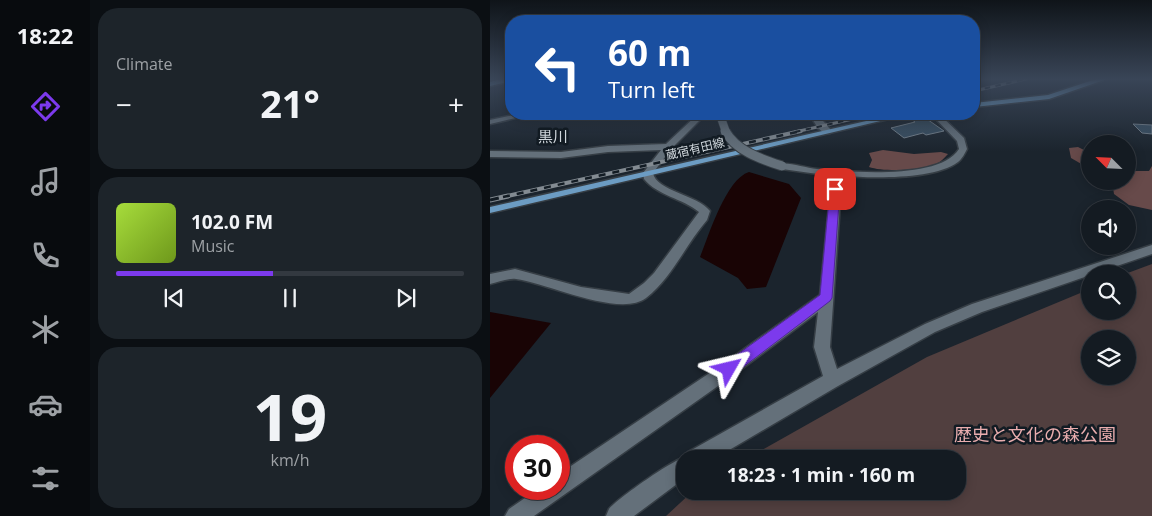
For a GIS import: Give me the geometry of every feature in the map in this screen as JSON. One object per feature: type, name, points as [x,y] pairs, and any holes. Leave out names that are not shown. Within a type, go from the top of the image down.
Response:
[{"type":"main road","name":"蔵宿有田線","points":[[490,210],[878,120]]},
{"type":"street","points":[[490,122],[505,119]]},
{"type":"street","points":[[490,279],[515,274],[581,292],[630,300],[637,298],[654,282],[703,217],[705,211],[696,202],[662,190],[649,179],[648,173],[668,147],[696,120]]},
{"type":"street","points":[[722,120],[724,132],[739,147],[764,160],[807,172],[837,174],[913,172],[943,166],[952,162],[963,149],[961,140],[941,120]]},
{"type":"street","points":[[816,120],[820,126],[827,131]]},
{"type":"street","points":[[490,154],[561,155],[608,149],[668,147]]},
{"type":"street","points":[[832,380],[822,347],[837,174]]},
{"type":"street","points":[[711,450],[832,380],[930,328],[977,308],[1152,249]]},
{"type":"street","points":[[570,478],[729,369],[826,298]]},
{"type":"street","points":[[617,516],[648,491],[676,472]]},
{"type":"street","points":[[516,516],[539,500]]},
{"type":"green space","name":"歴史と文化の森公園","points":[[1152,264],[1152,516],[666,516],[683,500],[966,500],[966,450],[762,450],[927,357],[1081,293],[1081,320],[1136,320],[1136,270]]},
{"type":"shaded area","points":[[1069,148],[1081,148],[1081,164],[1071,158]]},
{"type":"shaded area","points":[[883,150],[914,154],[941,152],[948,154],[938,163],[921,168],[892,170],[869,167],[872,160],[869,153]]},
{"type":"shaded area","points":[[1152,166],[1152,210],[1136,207],[1136,200],[1122,200],[1114,194],[1113,190],[1136,190],[1136,171],[1149,171]]},
{"type":"shaded area","points":[[749,172],[789,184],[801,198],[766,287],[747,289],[738,278],[700,257],[713,222],[726,196],[733,185]]},
{"type":"shaded area","points":[[490,312],[551,323],[490,398]]},
{"type":"building","points":[[912,120],[928,120],[944,131],[926,135],[923,133],[904,138],[891,128],[915,122]]},
{"type":"building","points":[[1133,124],[1152,125],[1152,134],[1142,133]]},
{"type":"railway","points":[[795,132],[848,120]]},
{"type":"railway","points":[[503,197],[801,131]]},
{"type":"railway","points":[[490,200],[508,196]]},
{"type":"district","name":"黒川","points":[[553,137]]},
{"type":"route","points":[[729,369],[826,298],[835,189]]}]
